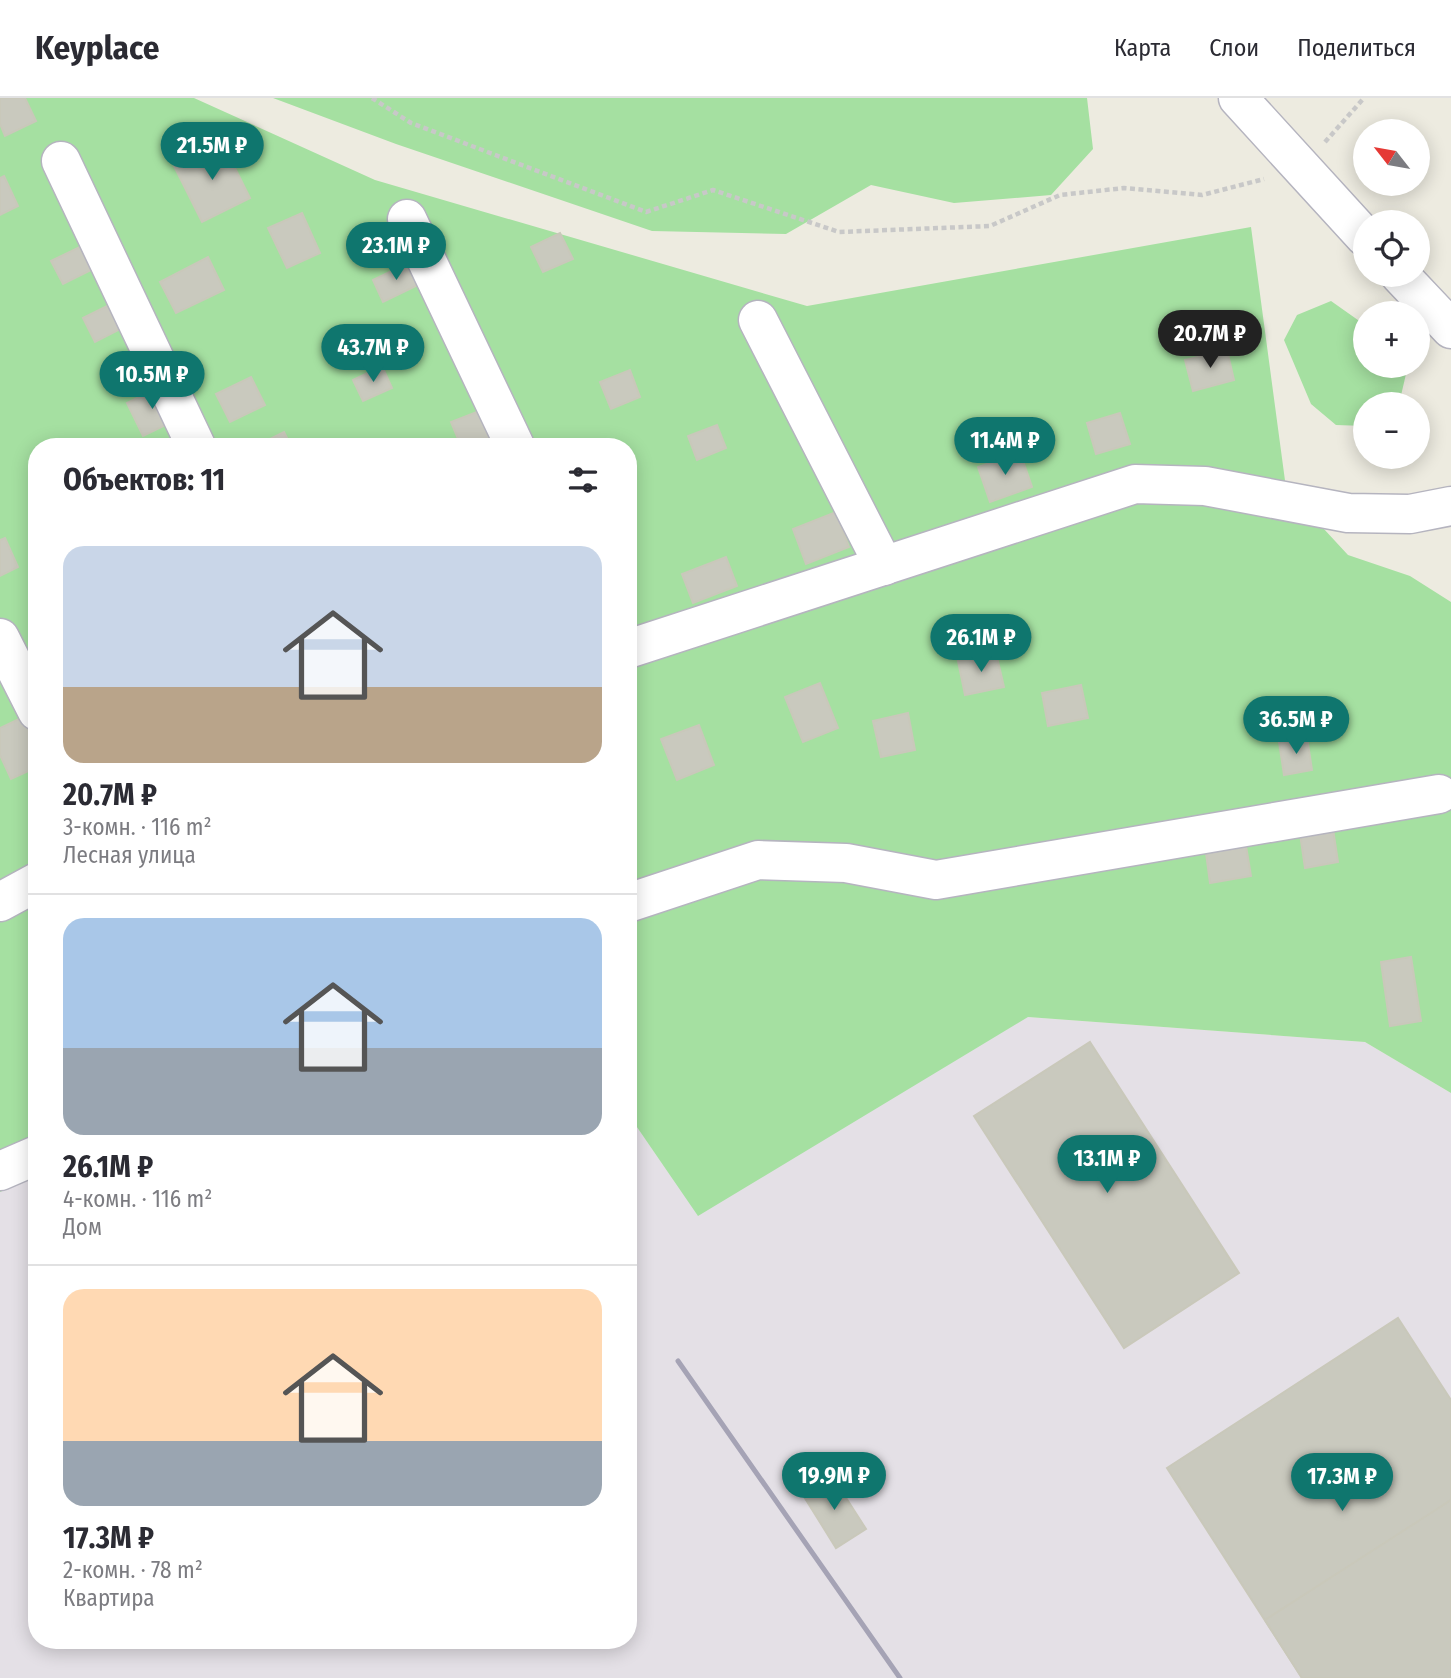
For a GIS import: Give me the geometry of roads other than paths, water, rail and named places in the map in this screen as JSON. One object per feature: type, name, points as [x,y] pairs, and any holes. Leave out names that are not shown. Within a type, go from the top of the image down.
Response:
[{"type":"street","points":[[1237,98],[1353,224]]},
{"type":"street","points":[[61,161],[192,438]]},
{"type":"street","points":[[407,219],[511,438]]},
{"type":"street","points":[[1411,287],[1451,329]]},
{"type":"street","points":[[758,320],[884,566]]},
{"type":"street","points":[[637,646],[1135,484],[1205,486],[1348,513],[1410,514],[1451,506]]},
{"type":"street","points":[[0,638],[28,693]]},
{"type":"street","points":[[637,900],[758,860],[846,863],[936,880],[1439,794]]},
{"type":"street","points":[[0,902],[28,887]]},
{"type":"street","points":[[0,1171],[28,1159]]},
{"type":"railway","points":[[678,1361],[900,1678]]}]
